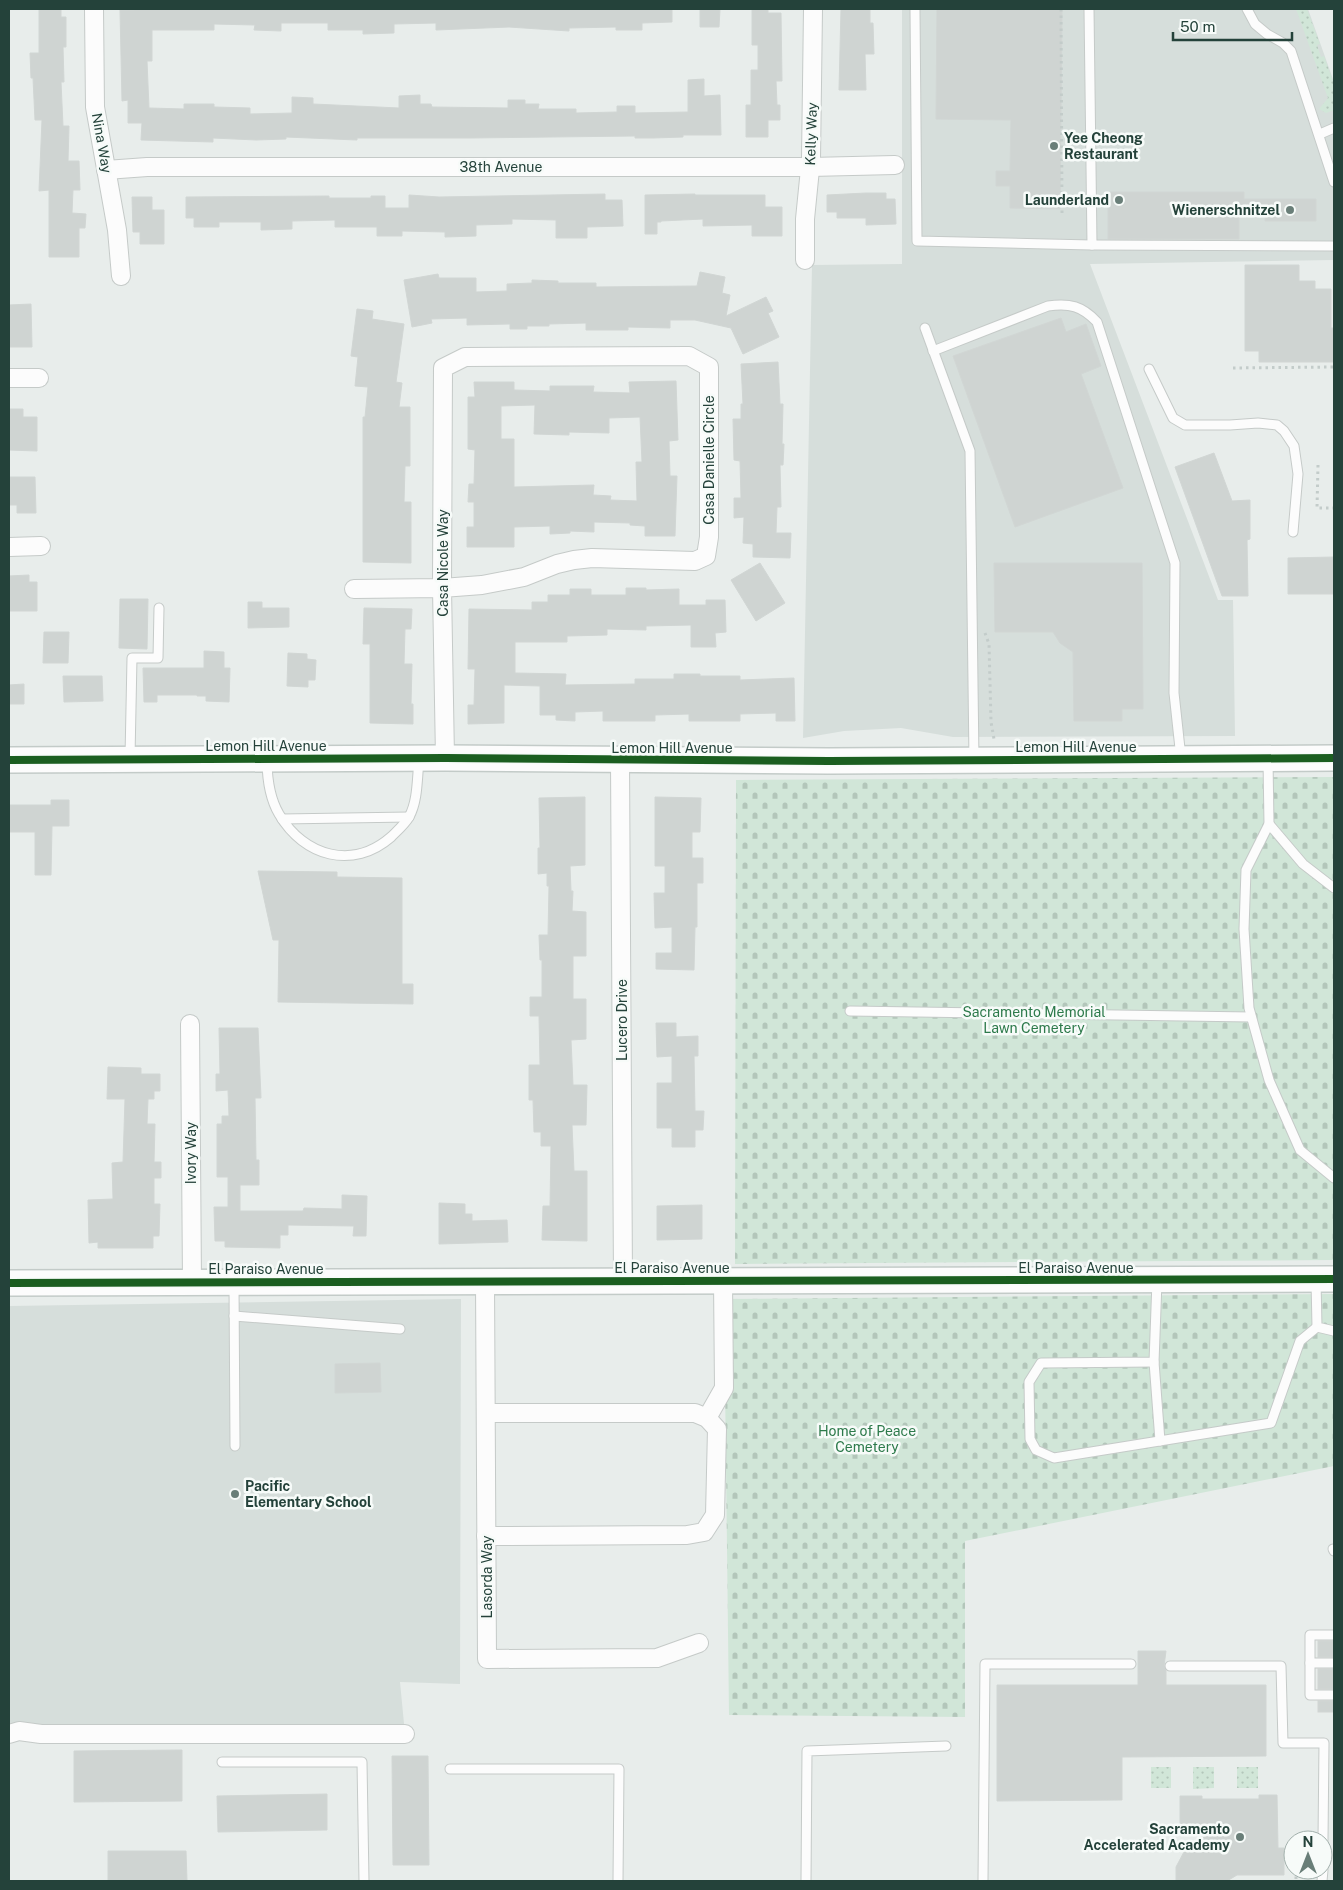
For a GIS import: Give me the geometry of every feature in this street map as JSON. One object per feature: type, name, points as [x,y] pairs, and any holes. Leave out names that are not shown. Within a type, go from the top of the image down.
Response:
[{"type":"street","name":"Nina Way","points":[[94,9],[95,107],[117,230],[121,276]]},
{"type":"street","name":"Kelly Way","points":[[805,260],[805,219],[810,167],[812,9]]},
{"type":"street","name":"38th Avenue","points":[[106,170],[147,167],[810,167],[895,165]]},
{"type":"street","name":"Casa Danielle Circle","points":[[442,588],[482,585],[524,577],[557,564],[592,558],[695,561],[706,556],[709,528],[709,367],[689,356],[465,357],[443,368]]},
{"type":"street","name":"Casa Nicole Way","points":[[443,368],[442,588],[445,758]]},
{"type":"street","points":[[9,378],[39,378]]},
{"type":"street","points":[[9,547],[41,546]]},
{"type":"street","points":[[354,589],[442,588]]},
{"type":"street","name":"Lemon Hill Avenue","points":[[9,760],[1334,758]]},
{"type":"street","name":"Lucero Drive","points":[[620,760],[623,1280]]},
{"type":"street","name":"Ivory Way","points":[[190,1024],[192,1282]]},
{"type":"street","name":"El Paraiso Avenue","points":[[9,1284],[623,1280],[1325,1279]]},
{"type":"street","name":"Lasorda Way","points":[[485,1281],[487,1659],[657,1658],[699,1643]]},
{"type":"street","points":[[707,1418],[724,1388],[723,1281]]},
{"type":"street","points":[[486,1413],[694,1413],[707,1418],[717,1430],[715,1515],[704,1532],[687,1535],[486,1536]]},
{"type":"street","points":[[9,1734],[19,1731],[41,1734],[405,1734]]},
{"type":"lane","points":[[915,9],[917,241],[1092,245],[1334,246]]},
{"type":"lane","points":[[1089,9],[1092,245]]},
{"type":"lane","points":[[1247,9],[1255,24],[1267,34],[1283,42],[1292,52],[1334,182]]},
{"type":"lane","points":[[1320,134],[1334,128]]},
{"type":"lane","points":[[933,351],[1048,306],[1062,304],[1077,307],[1087,311],[1097,322],[1175,562],[1174,693],[1181,759]]},
{"type":"lane","points":[[925,328],[970,451],[974,760]]},
{"type":"lane","points":[[1149,369],[1173,418],[1177,422],[1185,425],[1258,423],[1277,425],[1284,431],[1294,446],[1298,474],[1293,532]]},
{"type":"lane","points":[[130,760],[132,658],[158,658],[159,608]]},
{"type":"lane","points":[[267,759],[267,779],[271,796],[282,819],[308,846],[330,854],[345,856],[362,854],[380,846],[409,817],[416,793],[419,758]]},
{"type":"lane","points":[[1268,758],[1269,824],[1246,870],[1244,929],[1249,1008],[1269,1080],[1300,1150],[1334,1178]]},
{"type":"lane","points":[[282,819],[409,817]]},
{"type":"lane","points":[[1269,824],[1303,864],[1334,888]]},
{"type":"lane","points":[[850,1010],[1251,1017]]},
{"type":"lane","points":[[1154,1362],[1041,1363],[1029,1382],[1030,1439],[1036,1450],[1054,1458],[1272,1423],[1300,1341],[1317,1326],[1325,1279]]},
{"type":"lane","points":[[1157,1280],[1154,1362],[1160,1441]]},
{"type":"lane","points":[[234,1282],[235,1446]]},
{"type":"lane","points":[[234,1316],[400,1329]]},
{"type":"lane","points":[[1317,1326],[1334,1331]]},
{"type":"lane","points":[[1334,1635],[1310,1635],[1310,1696],[1334,1695]]},
{"type":"lane","points":[[1310,1663],[1334,1663]]},
{"type":"lane","points":[[983,1881],[986,1664],[1131,1664]]},
{"type":"lane","points":[[1170,1666],[1281,1666],[1283,1742],[1324,1743],[1323,1830]]},
{"type":"lane","points":[[806,1881],[807,1751],[946,1746]]},
{"type":"lane","points":[[222,1762],[362,1762],[364,1881]]},
{"type":"lane","points":[[450,1768],[619,1769],[618,1881]]},
{"type":"path","points":[[1061,9],[1062,213]]},
{"type":"path","points":[[1233,368],[1334,366]]},
{"type":"path","points":[[1318,465],[1318,508],[1334,508]]},
{"type":"path","points":[[985,632],[988,644],[991,722],[994,739]]},
{"type":"shaded area","points":[[902,9],[1308,9],[1334,82],[1334,260],[1090,264],[1218,600],[1233,600],[1235,736],[953,737],[901,728],[844,731],[803,738],[812,265],[902,264]]},
{"type":"shaded area","name":"Pacific Elementary School","points":[[461,1299],[460,1684],[400,1682],[405,1734],[9,1724],[9,1306]]},
{"type":"green space","points":[[1296,9],[1307,9],[1320,44],[1317,45],[1321,57],[1324,56],[1334,84],[1334,110],[1326,113],[1319,109],[1328,98]]},
{"type":"green space","name":"Sacramento Memorial Lawn Cemetery","points":[[1334,777],[1334,1260],[735,1264],[736,780]]},
{"type":"green space","name":"Home of Peace Cemetery","points":[[1334,1294],[1334,1466],[965,1541],[965,1717],[729,1715],[724,1299]]},
{"type":"green space","points":[[1151,1767],[1171,1767],[1171,1788],[1151,1788]]},
{"type":"green space","points":[[1193,1767],[1214,1767],[1214,1788],[1193,1789]]},
{"type":"green space","points":[[1237,1767],[1258,1767],[1258,1788],[1237,1788]]},
{"type":"building","points":[[39,9],[61,9],[61,17],[66,17],[66,47],[63,47],[64,82],[61,82],[63,126],[69,126],[68,161],[79,161],[80,190],[73,190],[72,213],[86,214],[85,228],[79,228],[79,257],[49,257],[49,190],[39,191],[42,120],[35,120],[33,78],[31,78],[30,53],[39,53]]},
{"type":"building","points":[[672,9],[672,22],[642,23],[642,30],[616,30],[616,27],[569,28],[569,31],[509,27],[436,30],[436,23],[394,24],[394,33],[363,34],[363,30],[328,30],[328,23],[281,23],[281,31],[254,30],[255,25],[214,24],[214,30],[152,30],[152,61],[147,61],[149,108],[184,109],[184,104],[214,104],[214,107],[250,108],[250,114],[292,113],[292,97],[313,98],[313,104],[399,108],[399,96],[420,95],[420,104],[431,104],[432,107],[508,108],[508,100],[525,100],[525,104],[539,104],[538,109],[576,109],[576,113],[617,112],[617,106],[635,106],[635,113],[688,112],[688,80],[704,79],[704,96],[720,95],[721,135],[683,135],[683,137],[653,138],[635,138],[635,136],[357,138],[357,140],[286,137],[286,139],[256,140],[213,138],[213,142],[141,140],[142,123],[128,123],[128,100],[122,101],[120,10]]},
{"type":"building","points":[[700,9],[720,9],[719,27],[700,27]]},
{"type":"building","points":[[752,9],[768,9],[768,13],[781,13],[782,81],[776,81],[777,105],[780,105],[780,120],[768,120],[768,137],[746,137],[746,105],[751,105],[751,70],[758,70],[758,45],[752,45]]},
{"type":"building","points":[[841,9],[870,9],[870,23],[873,23],[874,54],[865,54],[866,90],[839,90]]},
{"type":"building","points":[[937,9],[1062,9],[1060,209],[1010,208],[1010,186],[996,186],[996,171],[1010,171],[1011,120],[936,119]]},
{"type":"building","points":[[1108,192],[1244,192],[1244,199],[1316,199],[1316,221],[1265,221],[1265,213],[1239,213],[1239,239],[1108,239]]},
{"type":"building","points":[[886,193],[886,199],[895,199],[896,224],[866,225],[866,218],[837,218],[837,212],[827,212],[827,195]]},
{"type":"building","points":[[605,194],[605,200],[622,200],[623,226],[587,227],[587,238],[556,238],[556,220],[512,219],[512,224],[476,225],[476,236],[445,237],[445,232],[402,231],[402,236],[377,236],[377,227],[335,227],[335,220],[292,221],[292,229],[261,230],[261,222],[219,222],[219,227],[194,227],[194,218],[186,218],[186,197],[329,196],[329,198],[371,198],[371,196],[385,196],[385,208],[409,208],[409,195],[439,197]]},
{"type":"building","points":[[645,195],[765,195],[765,207],[782,207],[782,236],[752,236],[752,225],[703,226],[703,219],[657,222],[657,234],[645,234]]},
{"type":"building","points":[[132,197],[152,197],[152,210],[164,210],[164,244],[140,244],[140,232],[133,232]]},
{"type":"building","points":[[1245,265],[1299,265],[1299,281],[1315,281],[1315,289],[1331,289],[1331,328],[1334,328],[1334,362],[1259,362],[1259,351],[1245,351]]},
{"type":"building","points":[[700,272],[725,277],[722,293],[730,295],[726,316],[766,297],[773,311],[768,313],[779,337],[743,354],[731,328],[695,320],[670,320],[670,328],[628,327],[628,330],[586,330],[586,323],[549,324],[549,326],[527,326],[527,329],[510,329],[510,324],[467,325],[467,318],[431,319],[432,323],[412,327],[404,280],[438,274],[439,278],[476,278],[476,292],[507,291],[507,284],[532,283],[532,280],[558,281],[558,283],[596,283],[596,287],[697,286]]},
{"type":"building","points":[[31,304],[32,347],[9,347],[9,305]]},
{"type":"building","points":[[357,309],[373,311],[372,319],[404,324],[396,382],[402,383],[399,407],[410,407],[410,466],[405,466],[404,502],[411,502],[411,563],[363,562],[363,417],[365,417],[368,387],[355,386],[358,357],[351,356]]},
{"type":"building","points":[[1061,318],[1066,332],[1086,324],[1101,366],[1081,374],[1123,488],[1015,527],[953,356]]},
{"type":"building","points":[[778,362],[780,404],[783,404],[782,444],[784,444],[783,465],[780,465],[781,507],[777,507],[776,533],[791,533],[790,558],[753,557],[753,544],[743,543],[744,517],[734,518],[734,498],[741,498],[740,461],[734,460],[733,419],[741,419],[741,404],[743,404],[741,364]]},
{"type":"building","points":[[676,381],[678,440],[669,441],[670,476],[677,476],[675,536],[645,536],[645,526],[630,525],[630,523],[594,522],[594,532],[570,531],[570,533],[550,534],[550,526],[514,527],[514,547],[467,547],[467,527],[474,527],[474,502],[468,502],[469,484],[474,484],[475,450],[468,449],[468,397],[475,397],[474,382],[514,382],[514,390],[550,391],[550,386],[594,386],[593,392],[630,393],[629,382]],"holes":[[[535,405],[534,434],[569,435],[569,432],[609,433],[609,418],[640,417],[642,462],[636,462],[637,501],[610,500],[611,496],[593,495],[594,485],[514,487],[514,439],[501,439],[501,406]]]},
{"type":"building","points":[[9,409],[23,409],[23,417],[37,417],[37,451],[9,450]]},
{"type":"building","points":[[1214,453],[1232,501],[1250,500],[1250,539],[1247,540],[1248,596],[1222,596],[1175,467]]},
{"type":"building","points":[[9,477],[35,477],[36,513],[17,513],[17,505],[9,505]]},
{"type":"building","points":[[1334,557],[1334,594],[1288,594],[1288,558]]},
{"type":"building","points":[[760,563],[785,603],[756,621],[731,580]]},
{"type":"building","points":[[994,563],[1142,563],[1143,709],[1122,709],[1122,721],[1074,721],[1073,652],[1060,643],[1053,632],[995,632]]},
{"type":"building","points":[[29,575],[29,582],[37,582],[37,611],[9,611],[9,576]]},
{"type":"building","points":[[626,588],[646,588],[646,590],[679,589],[679,605],[706,605],[706,600],[725,600],[726,632],[715,633],[716,647],[691,647],[691,625],[646,626],[646,630],[607,629],[607,635],[567,636],[567,642],[515,642],[515,673],[566,674],[565,685],[635,684],[635,679],[674,679],[674,674],[740,676],[740,680],[794,678],[795,721],[776,721],[776,713],[740,714],[740,721],[689,721],[689,714],[655,715],[655,721],[603,721],[603,711],[575,712],[575,721],[556,720],[556,715],[540,715],[540,686],[504,685],[504,723],[468,724],[468,705],[474,705],[475,669],[468,669],[469,609],[532,610],[532,602],[548,602],[548,595],[570,595],[570,589],[591,589],[591,595],[626,595]]},
{"type":"building","points":[[120,599],[148,599],[147,649],[119,648]]},
{"type":"building","points":[[248,602],[262,602],[262,608],[289,608],[289,627],[248,628]]},
{"type":"building","points":[[364,608],[412,609],[411,629],[405,629],[404,664],[412,664],[411,704],[413,704],[413,724],[370,723],[370,644],[363,644]]},
{"type":"building","points":[[44,632],[69,632],[68,663],[43,663]]},
{"type":"building","points":[[204,651],[224,652],[224,668],[230,668],[229,702],[206,701],[206,696],[197,695],[157,695],[157,702],[144,702],[143,668],[204,668]]},
{"type":"building","points":[[288,653],[307,654],[307,659],[316,660],[315,680],[308,680],[308,687],[287,686]]},
{"type":"building","points":[[63,676],[102,676],[103,701],[64,702]]},
{"type":"building","points":[[24,684],[24,704],[9,704],[9,685]]},
{"type":"building","points":[[585,797],[585,865],[570,866],[571,891],[573,891],[572,911],[586,912],[586,956],[573,956],[573,999],[586,999],[586,1039],[571,1040],[573,1085],[587,1085],[586,1125],[572,1125],[574,1171],[587,1171],[587,1241],[542,1240],[543,1206],[550,1206],[551,1146],[541,1146],[541,1132],[534,1132],[533,1100],[529,1100],[529,1065],[540,1065],[539,1016],[530,1016],[530,997],[542,997],[542,960],[540,960],[539,935],[548,935],[549,886],[547,886],[547,873],[538,874],[538,848],[540,848],[539,798]]},
{"type":"building","points":[[655,797],[701,798],[700,832],[692,832],[692,858],[703,858],[703,883],[697,883],[697,927],[695,927],[694,970],[656,969],[656,953],[672,953],[672,927],[655,928],[654,893],[665,893],[665,866],[655,866]]},
{"type":"building","points":[[51,800],[69,800],[69,826],[52,826],[51,875],[35,875],[35,832],[9,832],[9,805],[51,805]]},
{"type":"building","points":[[258,871],[337,872],[337,877],[402,878],[402,984],[413,984],[413,1004],[278,1002],[279,940],[273,940]]},
{"type":"building","points":[[656,1023],[676,1023],[676,1037],[698,1036],[698,1056],[694,1056],[695,1111],[704,1111],[703,1130],[695,1130],[695,1147],[672,1147],[672,1128],[657,1128],[657,1083],[672,1083],[672,1056],[657,1057]]},
{"type":"building","points":[[219,1028],[258,1028],[261,1098],[255,1098],[256,1160],[259,1160],[259,1185],[240,1185],[240,1211],[303,1211],[304,1208],[342,1209],[342,1195],[367,1196],[366,1236],[353,1236],[354,1226],[288,1225],[288,1235],[280,1235],[280,1248],[225,1247],[225,1241],[215,1241],[214,1207],[228,1207],[228,1177],[217,1177],[217,1124],[222,1124],[222,1116],[229,1116],[228,1090],[216,1091],[216,1074],[220,1074]]},
{"type":"building","points":[[108,1067],[141,1068],[141,1074],[160,1074],[160,1091],[154,1091],[154,1099],[148,1099],[147,1124],[155,1124],[154,1162],[161,1162],[161,1178],[154,1178],[154,1204],[160,1204],[159,1236],[153,1236],[153,1248],[98,1248],[98,1242],[89,1243],[88,1200],[113,1199],[112,1163],[123,1162],[125,1099],[107,1099]]},
{"type":"building","points":[[439,1203],[465,1204],[465,1214],[472,1214],[472,1221],[507,1220],[508,1242],[439,1244]]},
{"type":"building","points":[[702,1205],[702,1239],[657,1240],[657,1206]]},
{"type":"building","points":[[380,1363],[381,1392],[335,1393],[335,1364]]},
{"type":"building","points":[[1318,1641],[1334,1641],[1334,1657],[1318,1657]]},
{"type":"building","points":[[1138,1651],[1166,1651],[1164,1666],[1166,1670],[1166,1685],[1266,1685],[1266,1756],[1122,1757],[1122,1800],[997,1801],[997,1685],[1138,1685]]},
{"type":"building","points":[[1318,1669],[1334,1669],[1334,1689],[1318,1689]]},
{"type":"building","points":[[1318,1701],[1334,1701],[1334,1712],[1318,1712]]},
{"type":"building","points":[[182,1750],[182,1801],[74,1802],[74,1751]]},
{"type":"building","points":[[392,1756],[428,1756],[429,1865],[393,1865]]},
{"type":"building","points":[[327,1794],[327,1830],[218,1832],[217,1796]]},
{"type":"building","name":"Sacramento Accelerated Academy","points":[[1259,1795],[1277,1795],[1278,1848],[1283,1848],[1283,1875],[1237,1875],[1227,1881],[1176,1881],[1176,1867],[1185,1850],[1216,1829],[1180,1829],[1180,1796],[1202,1796],[1202,1799],[1259,1799]]},
{"type":"building","points":[[108,1851],[186,1851],[187,1881],[108,1881]]},
{"type":"cycle path","points":[[9,760],[445,758],[829,761],[1334,758]]},
{"type":"cycle path","points":[[9,1283],[1334,1279]]},
{"type":"place","name":"Yee Cheong Restaurant","points":[[1054,146]]},
{"type":"place","name":"Launderland","points":[[1119,200]]},
{"type":"place","name":"Wienerschnitzel","points":[[1290,210]]},
{"type":"place","name":"Pacific Elementary School","points":[[235,1494]]},
{"type":"place","name":"Sacramento Accelerated Academy","points":[[1240,1837]]}]
